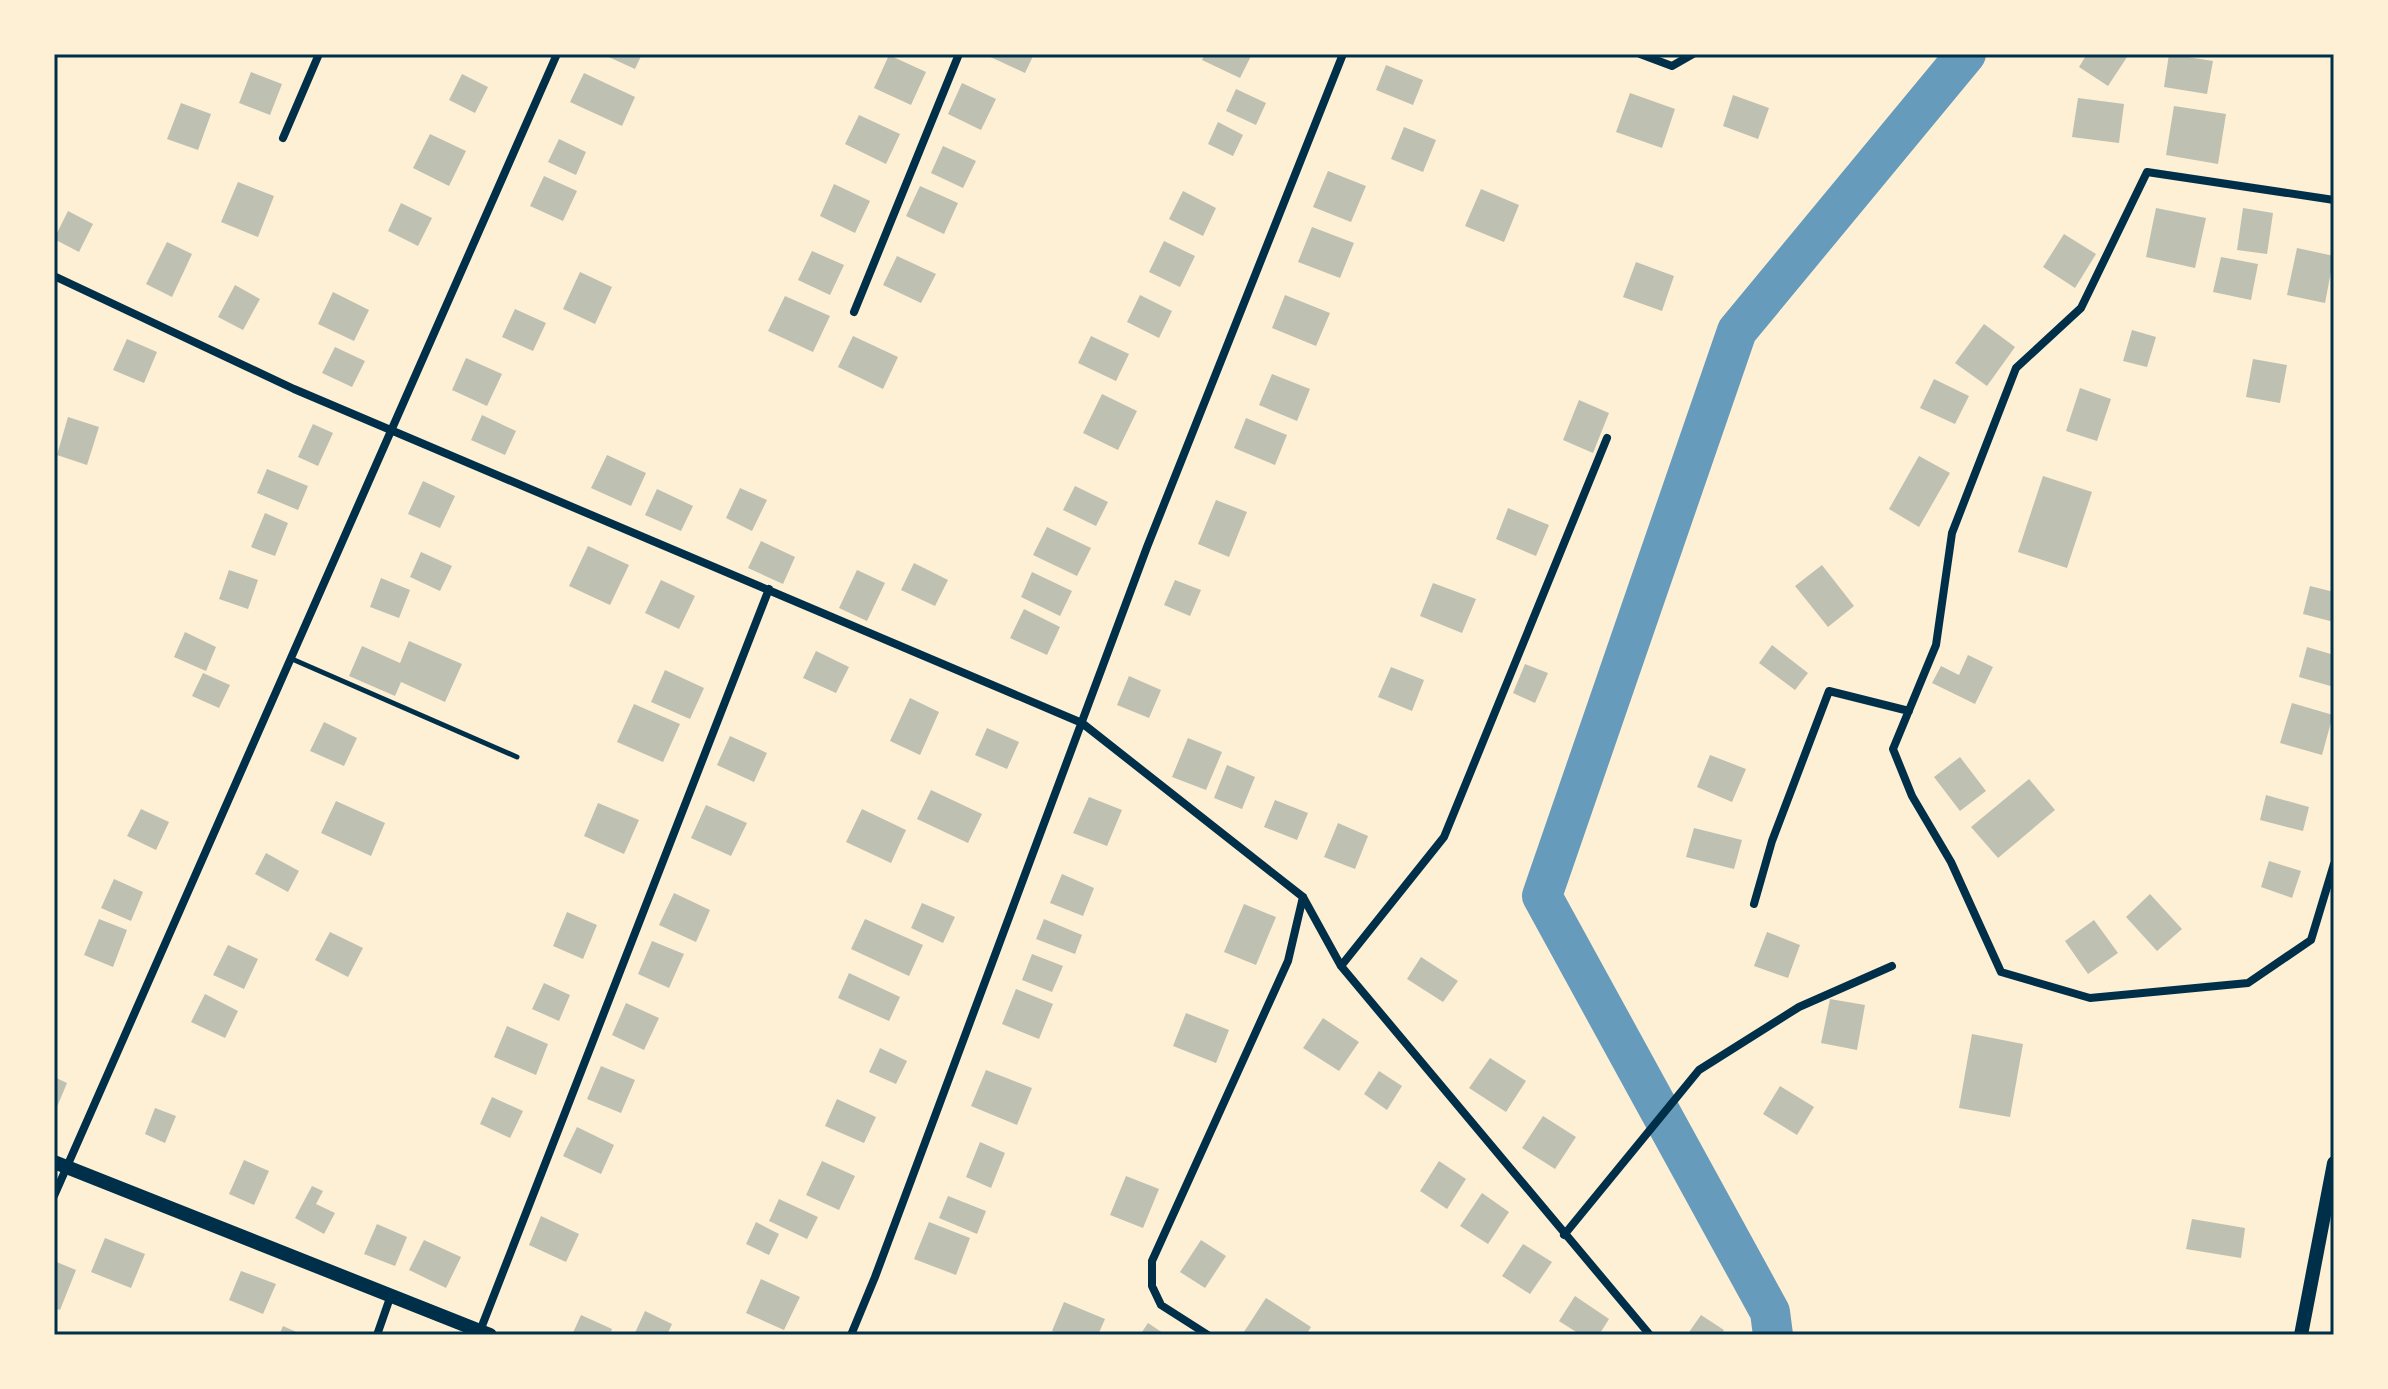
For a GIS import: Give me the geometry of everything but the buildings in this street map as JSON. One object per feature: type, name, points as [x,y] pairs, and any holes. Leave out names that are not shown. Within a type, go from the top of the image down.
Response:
[{"type":"main road","points":[[2301,1335],[2334,1163]]},
{"type":"main road","points":[[60,1165],[485,1333]]},
{"type":"street","points":[[283,138],[319,54]]},
{"type":"street","points":[[54,1196],[60,1165],[292,659],[557,54]]},
{"type":"street","points":[[854,312],[959,54]]},
{"type":"street","points":[[851,1335],[1147,547],[1343,54]]},
{"type":"street","points":[[1640,54],[1672,66],[1693,54]]},
{"type":"street","points":[[2334,200],[2147,172],[2081,308],[2016,368],[1952,533],[1936,645],[1893,749],[1912,796],[1951,862],[2001,972],[2090,998],[2248,983],[2311,940],[2334,864]]},
{"type":"street","points":[[54,276],[294,389],[1082,723],[1303,897],[1341,966],[1650,1335]]},
{"type":"street","points":[[1341,966],[1444,837],[1607,438]]},
{"type":"street","points":[[485,1333],[769,589]]},
{"type":"street","points":[[1754,904],[1772,841],[1829,691],[1909,711]]},
{"type":"street","points":[[1208,1335],[1161,1305],[1152,1286],[1152,1261],[1288,961],[1303,897]]},
{"type":"street","points":[[1564,1235],[1699,1070],[1799,1007],[1892,966]]},
{"type":"street","points":[[377,1335],[391,1295]]},
{"type":"lane","points":[[292,659],[517,757]]},
{"type":"waterway","points":[[1773,1335],[1770,1312],[1542,896],[1737,331],[1966,54]]}]
